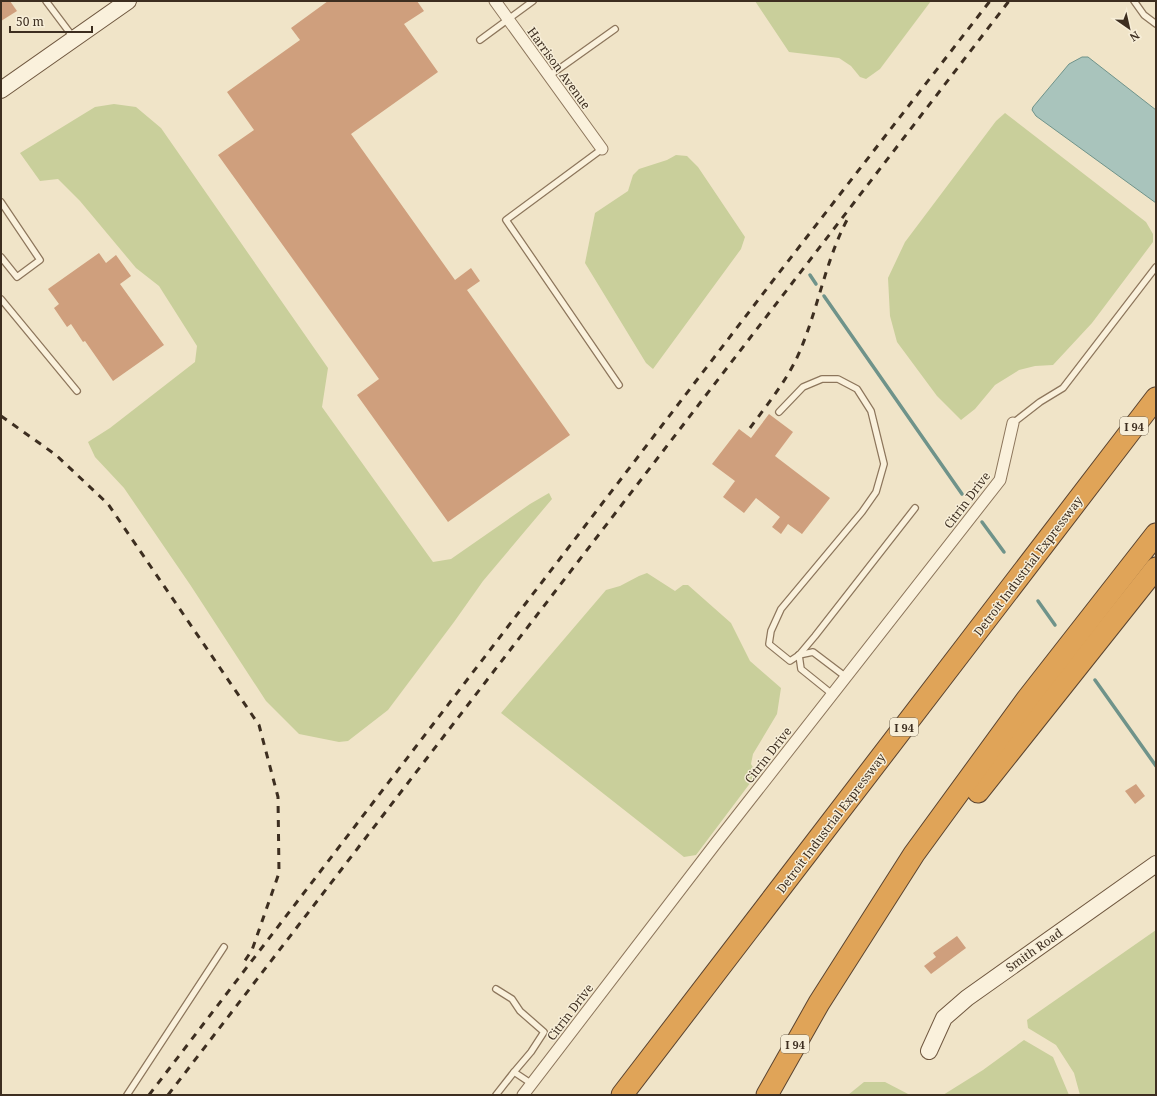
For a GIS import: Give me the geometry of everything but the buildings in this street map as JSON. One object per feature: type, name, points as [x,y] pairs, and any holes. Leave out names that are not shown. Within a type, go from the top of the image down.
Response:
[{"type":"highway","name":"Detroit Industrial Expressway","points":[[628,1091],[1156,398]]},
{"type":"highway","name":"I 94","points":[[767,1095],[819,1003],[914,854],[1027,699],[1156,534]]},
{"type":"highway","points":[[819,1003],[995,769],[1156,568]]},
{"type":"street","points":[[1,90],[128,1]]},
{"type":"street","name":"Harrison Avenue","points":[[495,1],[602,149]]},
{"type":"street","name":"Citrin Drive","points":[[523,1095],[832,694],[1000,480],[1013,423]]},
{"type":"street","name":"Smith Road","points":[[928,1051],[944,1018],[967,998],[1156,864]]},
{"type":"lane","points":[[46,1],[75,39]]},
{"type":"lane","points":[[480,40],[533,1]]},
{"type":"lane","points":[[1134,1],[1144,16],[1156,24]]},
{"type":"lane","points":[[549,76],[615,29]]},
{"type":"lane","points":[[602,149],[506,220],[619,385]]},
{"type":"lane","points":[[1,202],[40,260],[17,277],[1,257]]},
{"type":"lane","points":[[1,269],[7,266]]},
{"type":"lane","points":[[1013,423],[1040,402],[1063,388],[1156,268]]},
{"type":"lane","points":[[1,299],[77,391]]},
{"type":"lane","points":[[779,412],[803,387],[822,379],[838,379],[857,389],[871,411],[884,464],[876,492],[862,512],[782,609],[771,631],[769,644],[790,661],[799,655],[915,508]]},
{"type":"lane","points":[[799,655],[813,652],[846,677]]},
{"type":"lane","points":[[799,655],[802,669],[832,694]]},
{"type":"lane","points":[[127,1095],[224,947]]},
{"type":"lane","points":[[496,989],[512,999],[520,1011],[544,1032],[531,1052],[496,1095]]},
{"type":"lane","points":[[514,1072],[532,1084]]},
{"type":"green space","points":[[755,1],[931,1],[880,69],[866,79],[860,77],[851,66],[839,58],[789,52]]},
{"type":"green space","points":[[114,104],[136,107],[161,128],[328,368],[322,407],[433,562],[451,559],[530,504],[549,493],[552,499],[483,581],[388,710],[348,741],[339,742],[299,734],[266,701],[191,586],[124,488],[95,457],[88,442],[110,428],[195,362],[197,346],[159,286],[136,268],[80,201],[58,179],[40,181],[20,153],[95,107]]},
{"type":"green space","points":[[1005,113],[1146,222],[1153,234],[1153,242],[1092,323],[1053,365],[1035,366],[1019,370],[995,385],[975,409],[961,420],[937,396],[897,342],[890,316],[888,278],[905,242],[996,121]]},
{"type":"green space","points":[[676,155],[687,156],[698,167],[745,237],[741,249],[653,369],[646,363],[585,263],[595,213],[628,191],[633,175],[639,169],[667,160]]},
{"type":"green space","points":[[647,573],[675,591],[683,585],[688,585],[731,623],[750,661],[781,688],[777,714],[753,754],[751,764],[757,774],[696,855],[684,857],[501,713],[606,590],[620,586]]},
{"type":"green space","points":[[1156,930],[1156,1095],[1080,1095],[1074,1073],[1056,1045],[1028,1028],[1027,1020]]},
{"type":"green space","points":[[1024,1040],[1053,1057],[1069,1095],[943,1095],[983,1070]]},
{"type":"green space","points":[[864,1082],[885,1082],[910,1095],[848,1095]]},
{"type":"water","points":[[1082,57],[1088,57],[1156,110],[1156,203],[1036,116],[1032,110],[1069,64]]},
{"type":"waterway","points":[[810,275],[816,284]]},
{"type":"waterway","points":[[824,296],[962,494]]},
{"type":"waterway","points":[[982,522],[1004,552]]},
{"type":"waterway","points":[[1038,601],[1055,625]]},
{"type":"waterway","points":[[1095,680],[1156,766]]},
{"type":"railway","points":[[149,1095],[775,278],[990,1]]},
{"type":"railway","points":[[168,1095],[1009,1]]},
{"type":"railway","points":[[750,428],[779,389],[797,357],[808,330],[828,266],[847,220]]},
{"type":"railway","points":[[1,416],[56,455],[108,504],[259,725],[278,797],[279,873],[252,950],[242,965]]}]
